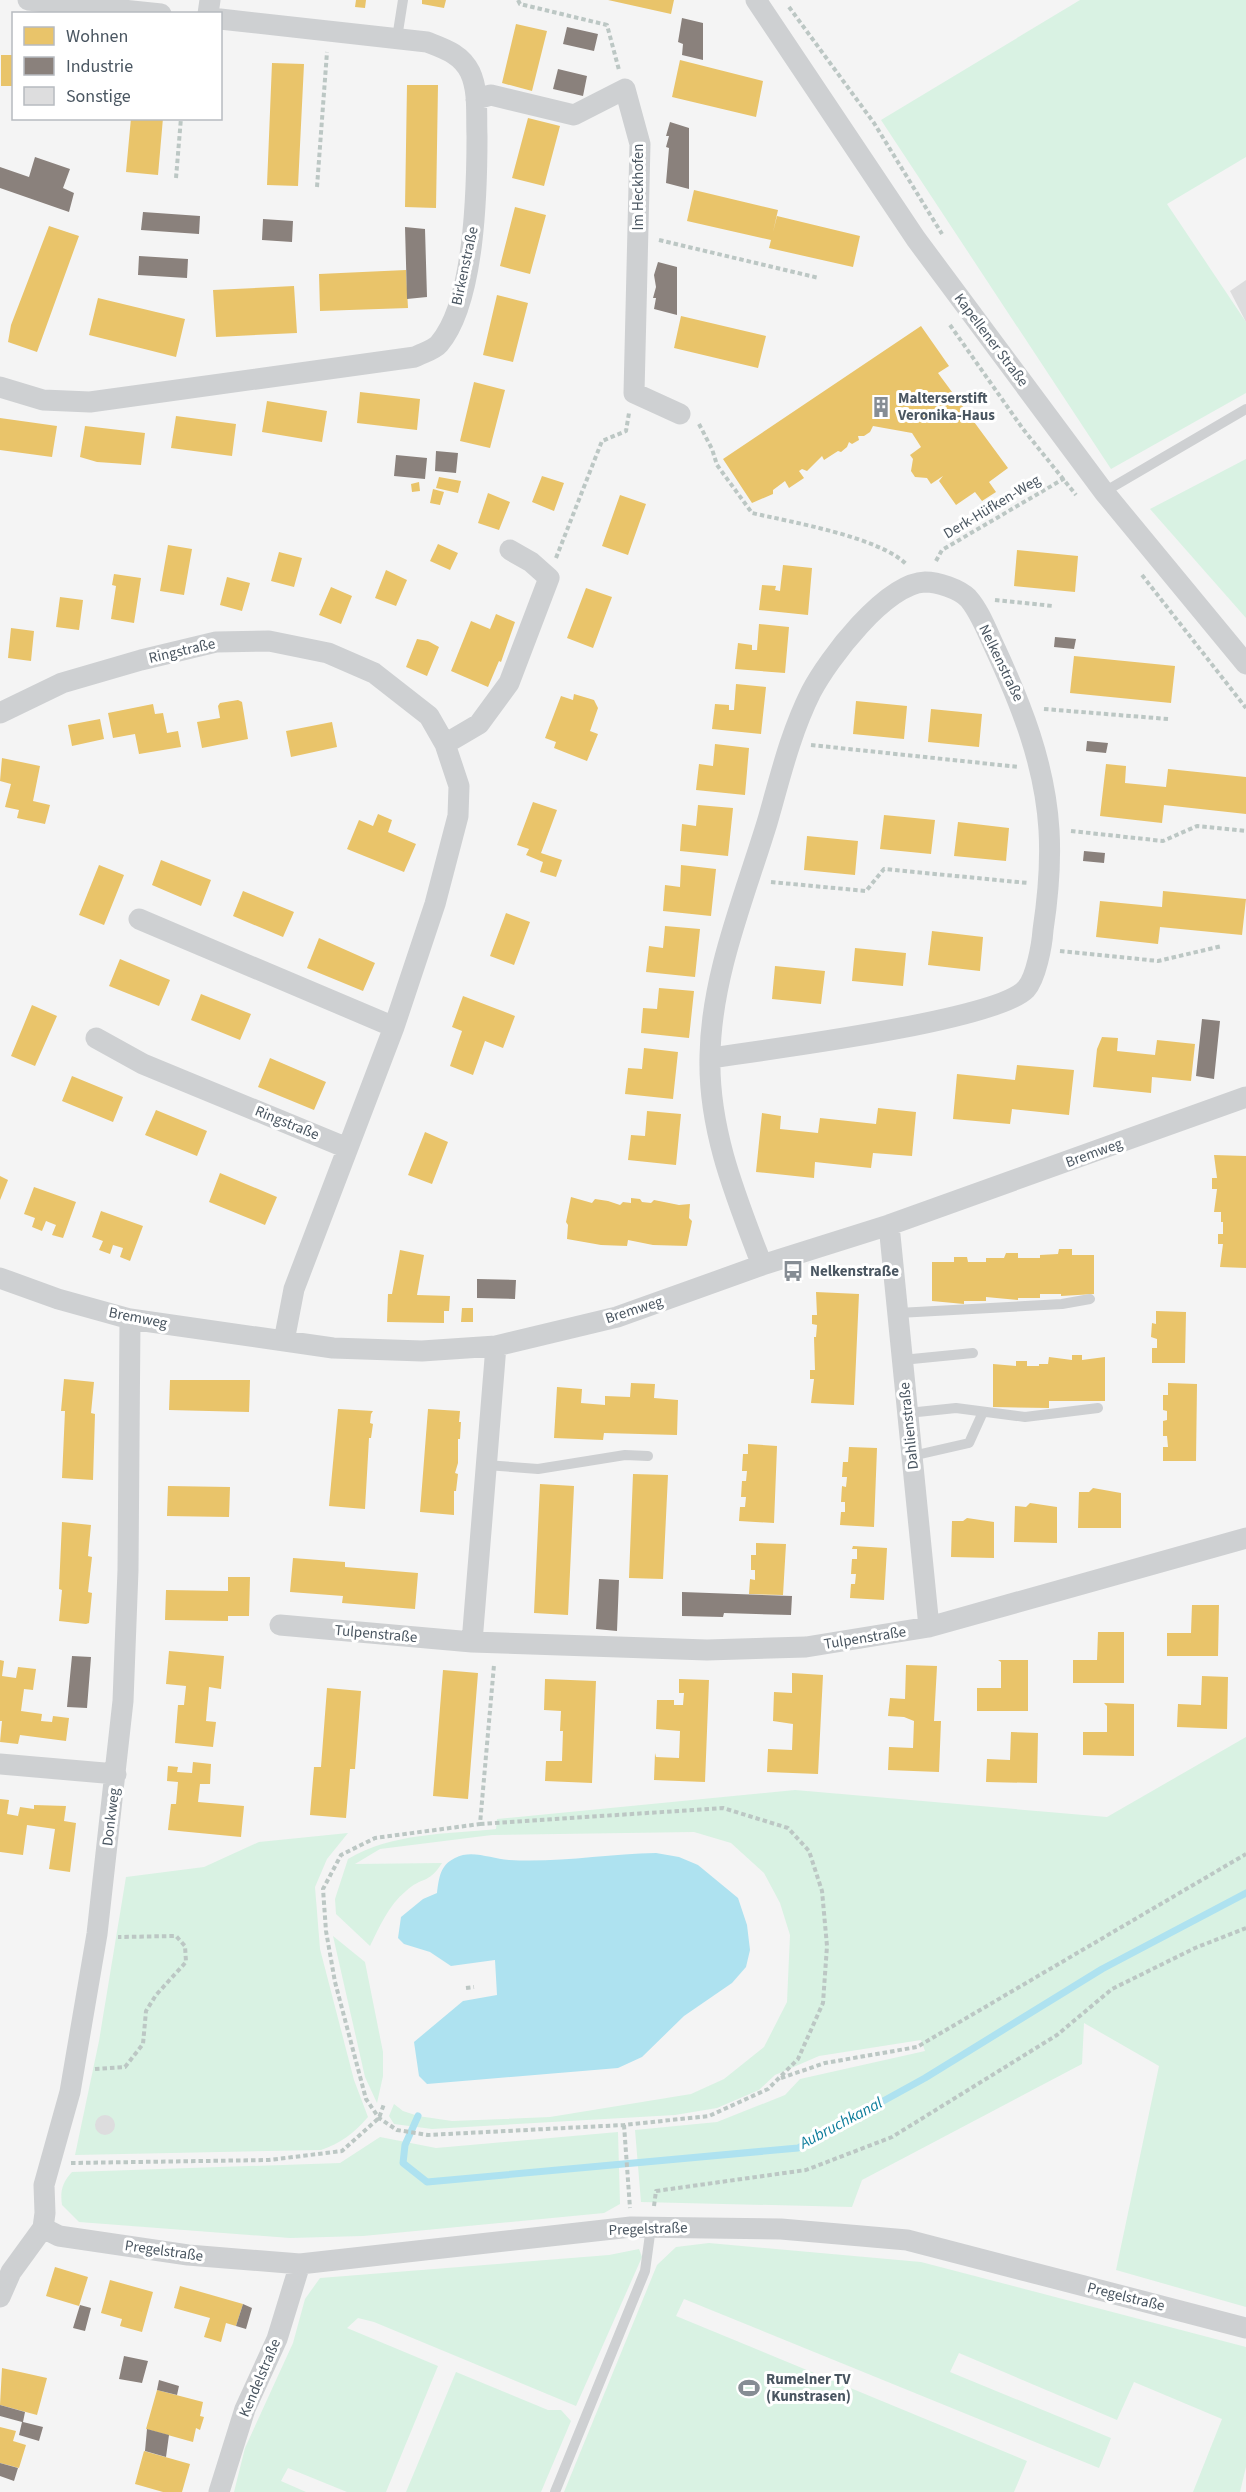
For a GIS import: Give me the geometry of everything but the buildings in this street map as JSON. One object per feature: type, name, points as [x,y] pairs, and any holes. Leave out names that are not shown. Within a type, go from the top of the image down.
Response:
[{"type":"street","points":[[28,0],[142,12]]},
{"type":"street","name":"Kapellener Straße","points":[[756,0],[916,239],[1104,492],[1246,664]]},
{"type":"street","name":"Birkenstraße","points":[[0,387],[43,400],[90,402],[416,357],[439,345],[454,316],[466,275],[477,201],[476,99],[470,72],[456,53],[427,42],[222,20]]},
{"type":"street","points":[[476,99],[491,95],[574,115],[625,89]]},
{"type":"street","name":"Im Heckhofen","points":[[625,89],[640,144],[634,393]]},
{"type":"street","points":[[634,393],[680,414]]},
{"type":"street","points":[[445,744],[479,724],[509,682],[549,578],[531,562],[510,550]]},
{"type":"street","points":[[762,1265],[733,1187],[714,1125],[710,1058],[713,1011],[789,743],[813,688],[853,633],[898,590],[925,582],[948,586],[968,598]]},
{"type":"street","name":"Nelkenstraße","points":[[710,1058],[921,1023],[1002,1004],[1027,988],[1041,950],[1049,885],[1049,829],[1040,769],[1022,707],[986,629],[968,598]]},
{"type":"street","name":"Ringstraße","points":[[0,713],[62,683],[141,660],[216,642],[269,641],[328,652],[374,673],[429,716],[445,744],[459,786],[458,816],[435,904],[394,1027],[294,1289],[284,1341]]},
{"type":"street","points":[[139,919],[394,1027]]},
{"type":"street","name":"Ringstraße","points":[[96,1038],[143,1064],[347,1148]]},
{"type":"street","name":"Bremweg","points":[[0,1278],[58,1299],[130,1319],[333,1348],[422,1351],[496,1346],[617,1317],[762,1265],[889,1225],[1246,1097]]},
{"type":"street","name":"Dahlienstraße","points":[[889,1225],[929,1627]]},
{"type":"street","name":"Donkweg","points":[[43,2228],[44,2185],[53,2159],[75,2066],[97,1934],[116,1774],[128,1570],[130,1319]]},
{"type":"street","points":[[472,1642],[496,1346]]},
{"type":"street","name":"Tulpenstraße","points":[[280,1625],[472,1642],[707,1650],[806,1647],[929,1627],[1246,1538]]},
{"type":"street","points":[[0,1764],[116,1774]]},
{"type":"street","name":"Pregelstraße","points":[[43,2228],[59,2236],[188,2255],[300,2264],[641,2227],[781,2229],[907,2240],[1246,2328]]},
{"type":"street","points":[[0,2297],[11,2272],[43,2228]]},
{"type":"street","name":"Kendelstraße","points":[[219,2492],[245,2409],[277,2339],[300,2264]]},
{"type":"lane","points":[[397,38],[403,0]]},
{"type":"lane","points":[[1104,492],[1246,409]]},
{"type":"lane","points":[[898,1313],[1062,1304],[1090,1299]]},
{"type":"lane","points":[[902,1360],[973,1353]]},
{"type":"lane","points":[[908,1413],[956,1408],[1025,1417],[1098,1408]]},
{"type":"lane","points":[[912,1456],[969,1443],[983,1412]]},
{"type":"lane","points":[[486,1465],[538,1469],[625,1455],[648,1456]]},
{"type":"lane","points":[[555,2492],[645,2271],[641,2227]]},
{"type":"path","points":[[518,0],[520,4],[607,26],[625,89]]},
{"type":"path","points":[[784,0],[874,123],[946,240]]},
{"type":"path","points":[[317,187],[329,30]]},
{"type":"path","points":[[176,178],[181,120]]},
{"type":"path","points":[[638,236],[819,278]]},
{"type":"path","points":[[549,578],[602,441],[626,431],[634,393]]},
{"type":"path","points":[[680,414],[699,424],[712,449],[717,465],[752,513],[834,531],[898,556],[925,582]]},
{"type":"path","name":"Derk-Hüfken-Weg","points":[[925,582],[942,550],[1085,466]]},
{"type":"path","points":[[968,598],[1053,606]]},
{"type":"path","points":[[1022,707],[1168,719]]},
{"type":"path","points":[[789,743],[1040,769]]},
{"type":"path","points":[[1049,829],[1163,841],[1197,826],[1246,831]]},
{"type":"path","points":[[749,880],[866,891],[884,868],[1049,885]]},
{"type":"path","points":[[1041,950],[1158,961],[1222,946]]},
{"type":"path","points":[[480,1824],[496,1643]]},
{"type":"path","points":[[723,1808],[788,1828],[809,1851],[822,1890],[827,1946],[822,2003],[798,2059],[779,2079],[768,2089],[710,2116],[624,2125],[428,2135],[397,2130],[379,2118],[366,2099],[335,1982],[326,1931],[323,1889],[341,1855],[375,1838],[480,1824],[723,1808]]},
{"type":"path","points":[[779,2079],[825,2063],[917,2047],[1246,1854]]},
{"type":"path","points":[[641,2227],[656,2191],[806,2170],[892,2137],[1057,2035],[1112,1989],[1195,1948],[1246,1928]]},
{"type":"path","points":[[75,2066],[104,2070],[125,2067],[143,2044],[146,2011],[156,1995],[186,1962],[185,1946],[176,1936],[119,1937],[97,1934]]},
{"type":"path","points":[[466,1988],[474,1987]]},
{"type":"path","points":[[53,2159],[74,2163],[257,2160],[342,2151],[379,2118],[384,2104]]},
{"type":"path","points":[[624,2125],[641,2227]]},
{"type":"green space","points":[[1080,0],[1246,0],[1246,157],[1167,204],[1246,322],[1246,393],[1111,469],[881,120]]},
{"type":"green space","points":[[1246,459],[1246,618],[1150,509]]},
{"type":"green space","points":[[1246,1737],[1246,2307],[1116,2270],[1159,2066],[1084,2023],[1082,2064],[862,2180],[852,2207],[641,2202],[635,2130],[717,2122],[785,2095],[800,2079],[925,2051],[921,2040],[819,2056],[775,2075],[759,2090],[717,2108],[675,2115],[432,2129],[394,2124],[389,2116],[394,2104],[403,2111],[418,2116],[452,2121],[550,2117],[691,2094],[724,2079],[764,2047],[787,2002],[790,1935],[780,1903],[764,1873],[731,1843],[694,1832],[492,1835],[380,1849],[355,1864],[442,1863],[433,1875],[416,1883],[394,1903],[370,1946],[336,1914],[335,1899],[348,1859],[365,1850],[401,1839],[496,1829],[497,1819],[795,1790],[1107,1817]]},
{"type":"green space","points":[[348,1833],[327,1859],[315,1887],[320,1949],[354,2080],[368,2117],[347,2137],[321,2150],[75,2155],[99,2041],[126,1877],[204,1867],[259,1842]]},
{"type":"green space","points":[[333,1936],[365,1962],[383,2052],[383,2076],[377,2103],[365,2077]]},
{"type":"green space","points":[[618,2132],[620,2204],[604,2213],[363,2236],[290,2238],[79,2222],[62,2205],[63,2187],[72,2172],[340,2163],[380,2137],[436,2148]]},
{"type":"green space","points":[[709,2243],[921,2262],[1246,2347],[1246,2467],[1240,2492],[1193,2492],[1222,2419],[1134,2382],[1117,2420],[959,2353],[950,2372],[1111,2438],[1099,2468],[684,2299],[676,2316],[1027,2461],[1014,2492],[564,2492],[657,2265],[676,2247]]},
{"type":"green space","points":[[639,2249],[642,2257],[576,2406],[374,2322],[358,2318],[347,2328],[438,2366],[386,2492],[347,2492],[288,2468],[281,2481],[306,2492],[234,2492],[245,2448],[293,2343],[305,2299],[320,2278],[609,2255]]},
{"type":"green space","points":[[456,2372],[548,2410],[561,2410],[571,2421],[541,2492],[406,2492]]},
{"type":"water","points":[[656,1853],[679,1857],[698,1865],[738,1898],[747,1925],[750,1950],[746,1967],[732,1983],[684,2016],[642,2057],[618,2068],[427,2084],[419,2076],[414,2042],[463,2001],[497,1995],[495,1960],[451,1966],[430,1952],[404,1944],[398,1938],[401,1917],[423,1899],[437,1893],[440,1877],[446,1864],[461,1855],[468,1854],[527,1861]]},
{"type":"waterway","name":"Aubruchkanal","points":[[418,2116],[405,2145],[403,2163],[427,2182],[798,2148],[925,2078],[1102,1969],[1246,1893]]},
{"type":"place","name":"Malterserstift Veronika-Haus","points":[[881,407]]},
{"type":"place","name":"Nelkenstraße","points":[[793,1271]]},
{"type":"place","name":"Rumelner TV (Kunstrasen)","points":[[749,2388]]}]
